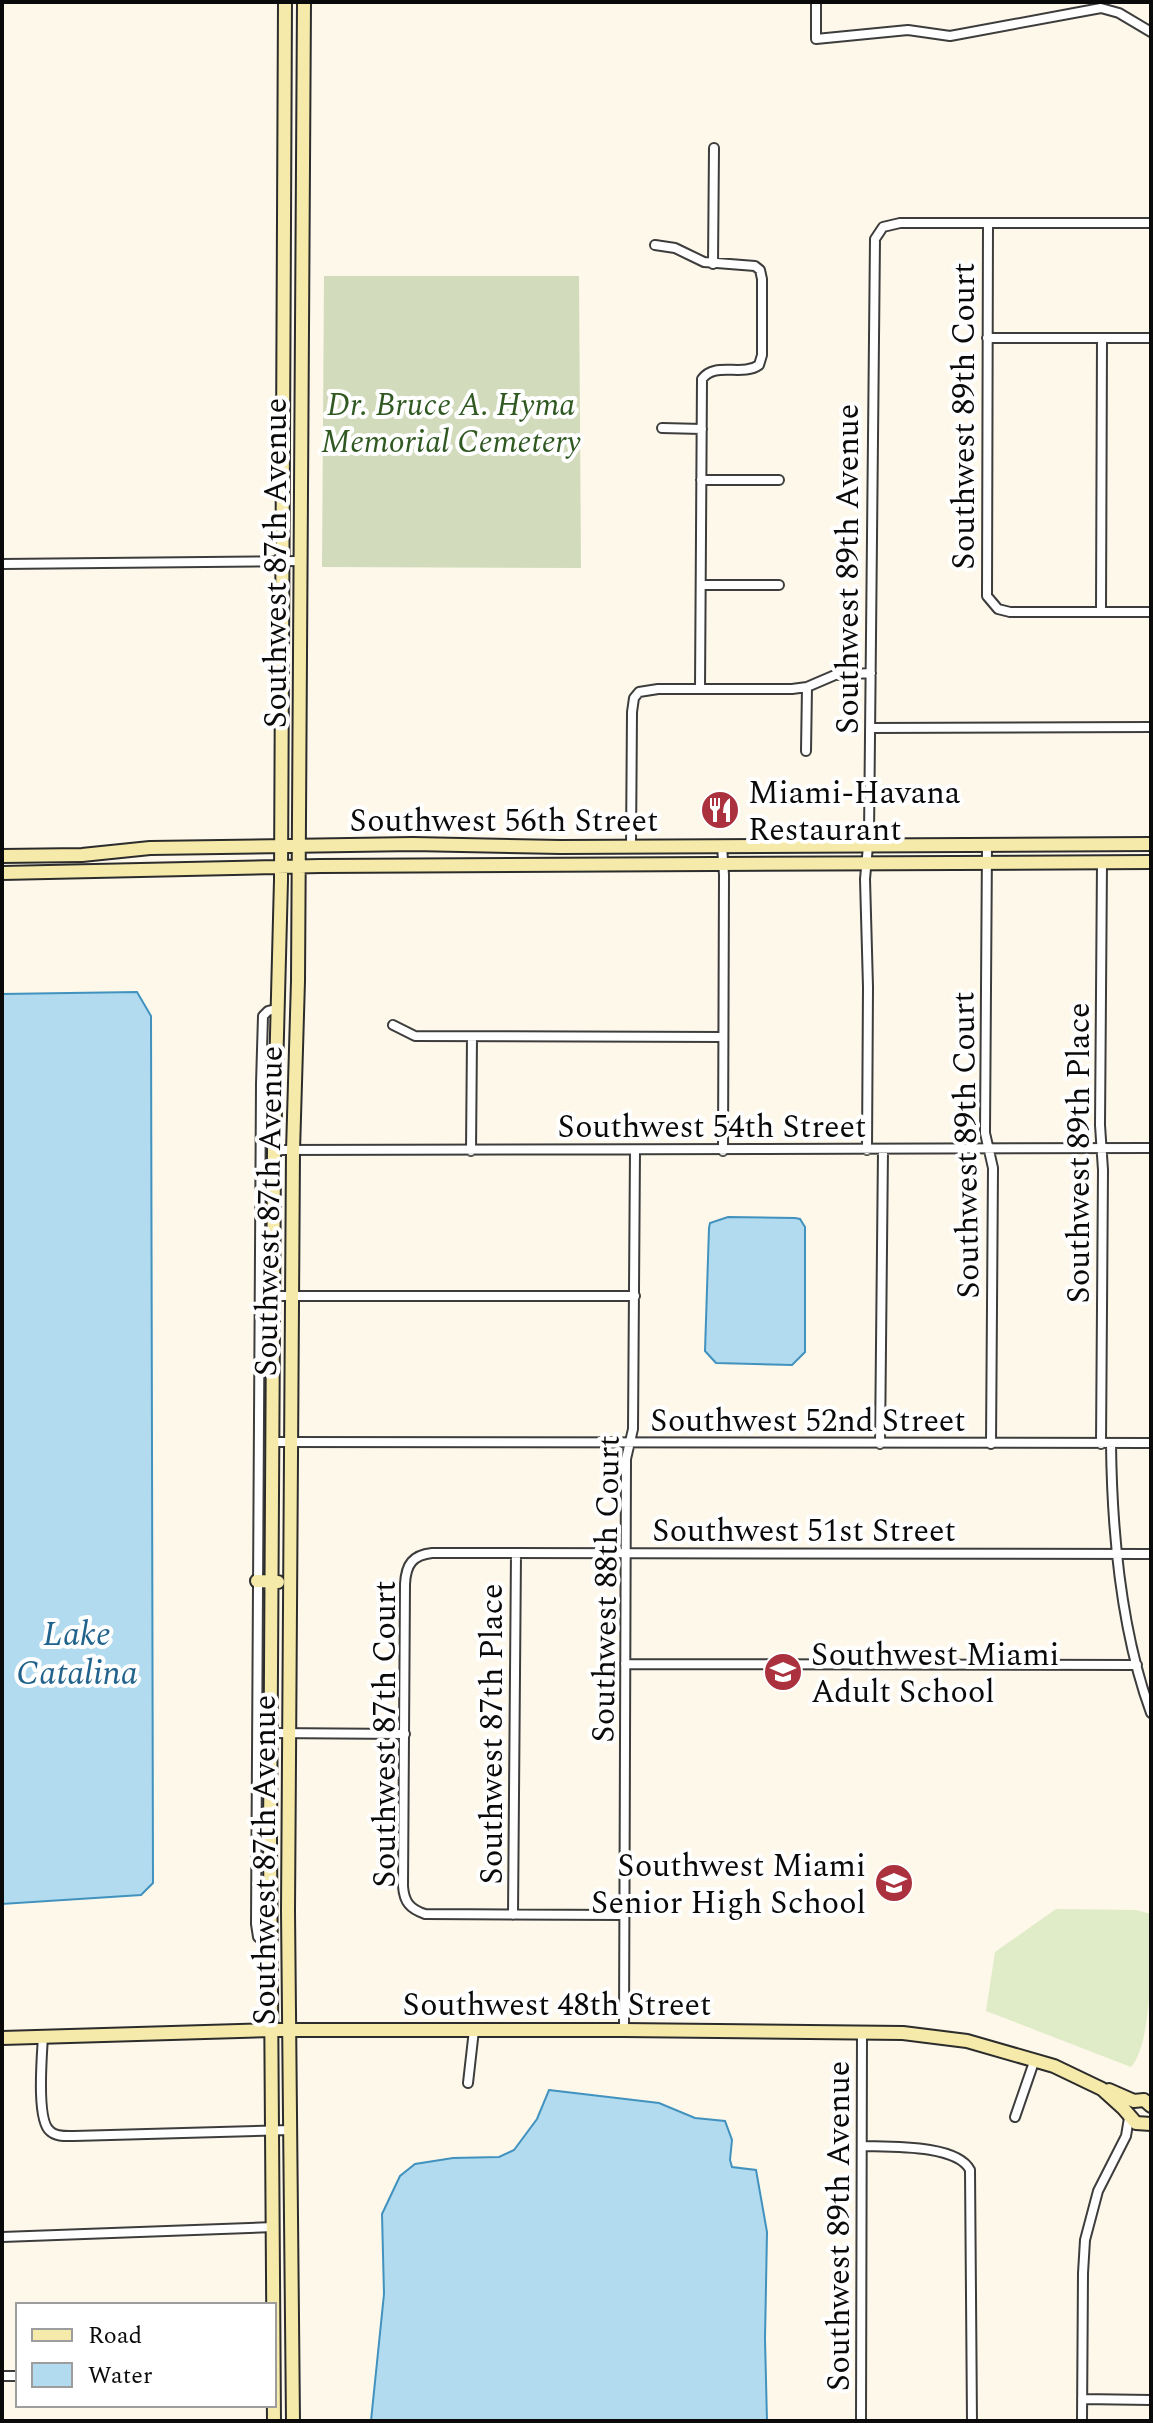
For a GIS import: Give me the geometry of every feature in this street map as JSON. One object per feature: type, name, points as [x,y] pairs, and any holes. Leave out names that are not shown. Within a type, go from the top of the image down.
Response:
[{"type":"main road","points":[[285,8],[304,8]]},
{"type":"main road","name":"Southwest 87th Avenue","points":[[274,2303],[270,1947],[271,1582],[274,1150],[281,867],[285,8]]},
{"type":"main road","name":"Southwest 87th Avenue","points":[[293,2421],[289,1733],[293,1151],[299,867],[304,8]]},
{"type":"main road","points":[[285,175],[303,176]]},
{"type":"main road","points":[[284,266],[303,266]]},
{"type":"main road","points":[[284,312],[302,312]]},
{"type":"main road","points":[[283,411],[301,411]]},
{"type":"main road","name":"Southwest 56th Street","points":[[2,856],[82,855],[150,848],[281,846],[1151,844]]},
{"type":"main road","name":"Southwest 56th Street","points":[[2,873],[281,867],[1151,862]]},
{"type":"main road","points":[[279,1008],[287,1011],[296,1029]]},
{"type":"main road","points":[[257,1581],[290,1582]]},
{"type":"main road","name":"Southwest 48th Street","points":[[2,2038],[272,2030],[862,2032],[946,2037],[1035,2059],[1102,2089],[1144,2100],[1151,2106]]},
{"type":"main road","name":"Southwest 48th Street","points":[[1102,2089],[1141,2120]]},
{"type":"main road","points":[[1136,2100],[1129,2106],[1141,2120]]},
{"type":"main road","points":[[274,2227],[293,2227]]},
{"type":"street","points":[[816,2],[816,39],[908,30],[950,36],[1101,8],[1119,13],[1151,32]]},
{"type":"street","points":[[713,264],[714,148]]},
{"type":"street","name":"Southwest 89th Avenue","points":[[867,1150],[866,864],[869,845],[871,673],[873,254],[879,229],[900,223],[988,223]]},
{"type":"street","points":[[988,223],[1151,223]]},
{"type":"street","name":"Southwest 89th Court","points":[[988,223],[987,596],[995,606],[1010,612],[1101,612]]},
{"type":"street","points":[[655,245],[675,248],[713,264],[751,265],[760,270],[762,279],[762,355],[757,368],[717,370],[705,374],[702,383],[700,689]]},
{"type":"street","points":[[987,338],[1151,338]]},
{"type":"street","points":[[1102,339],[1101,612],[1151,612]]},
{"type":"street","points":[[662,428],[702,429]]},
{"type":"street","points":[[701,480],[779,480]]},
{"type":"street","points":[[2,564],[301,561]]},
{"type":"street","points":[[701,585],[779,585]]},
{"type":"street","points":[[631,846],[632,707],[639,692],[658,689],[807,687],[835,675],[871,673]]},
{"type":"street","points":[[806,751],[807,687]]},
{"type":"street","points":[[870,728],[1151,727]]},
{"type":"street","name":"Southwest 89th Court","points":[[987,845],[985,1133],[993,1168],[991,1444]]},
{"type":"street","points":[[722,846],[723,1151]]},
{"type":"street","name":"Southwest 89th Place","points":[[1101,1444],[1102,863]]},
{"type":"street","name":"Southwest 87th Avenue","points":[[270,1947],[258,1937],[256,1924],[262,1022],[265,1013],[279,1008]]},
{"type":"street","points":[[393,1025],[415,1036],[723,1037]]},
{"type":"street","points":[[471,1151],[472,1037]]},
{"type":"street","name":"Southwest 54th Street","points":[[274,1150],[1151,1148]]},
{"type":"street","name":"Southwest 88th Court","points":[[624,2030],[626,1459],[633,1429],[635,1150]]},
{"type":"street","points":[[880,1444],[883,1150]]},
{"type":"street","points":[[273,1296],[635,1296]]},
{"type":"street","name":"Southwest 52nd Street","points":[[272,1442],[1151,1443]]},
{"type":"street","points":[[1111,1444],[1118,1555],[1137,1665],[1151,1713]]},
{"type":"street","name":"Southwest 51st Street","points":[[411,1560],[432,1553],[1151,1554]]},
{"type":"street","name":"Southwest 87th Place","points":[[513,1915],[516,1553]]},
{"type":"street","name":"Southwest 87th Court","points":[[411,1560],[405,1584],[404,1894],[410,1907],[425,1914],[513,1915]]},
{"type":"street","points":[[625,1664],[1137,1665]]},
{"type":"street","points":[[271,1733],[405,1734]]},
{"type":"street","points":[[513,1915],[624,1915]]},
{"type":"street","points":[[468,2083],[474,2030]]},
{"type":"street","name":"Southwest 89th Avenue","points":[[861,2421],[862,2032]]},
{"type":"street","points":[[43,2036],[42,2107],[46,2128],[55,2134],[292,2130]]},
{"type":"street","points":[[1015,2117],[1035,2059]]},
{"type":"street","points":[[1136,2100],[1150,2090]]},
{"type":"street","points":[[1082,2421],[1085,2240],[1098,2191],[1126,2136],[1141,2120]]},
{"type":"street","points":[[862,2146],[936,2152],[964,2161],[970,2170],[972,2421]]},
{"type":"street","points":[[2,2237],[274,2227]]},
{"type":"street","points":[[1082,2399],[1151,2400]]},
{"type":"green space","name":"Dr. Bruce A. Hyma Memorial Cemetery","points":[[324,276],[579,276],[581,568],[322,567]]},
{"type":"green space","points":[[1056,1909],[1136,1910],[1151,1914],[1147,2018],[1138,2055],[1131,2067],[986,2011],[995,1952]]},
{"type":"water","name":"Lake Catalina","points":[[137,992],[151,1016],[153,1883],[141,1895],[2,1904],[2,994]]},
{"type":"water","points":[[728,1217],[795,1218],[800,1219],[805,1227],[805,1352],[792,1365],[716,1363],[705,1351],[709,1228],[710,1223]]},
{"type":"water","points":[[549,2090],[659,2103],[695,2118],[725,2121],[732,2140],[732,2167],[756,2170],[767,2232],[767,2421],[371,2421],[384,2294],[382,2214],[400,2176],[415,2164],[453,2158],[499,2157],[514,2150],[537,2119]]},
{"type":"place","name":"Miami-Havana Restaurant","points":[[720,810]]},
{"type":"place","name":"Southwest Miami Adult School","points":[[783,1672]]},
{"type":"place","name":"Southwest Miami Senior High School","points":[[894,1883]]}]
